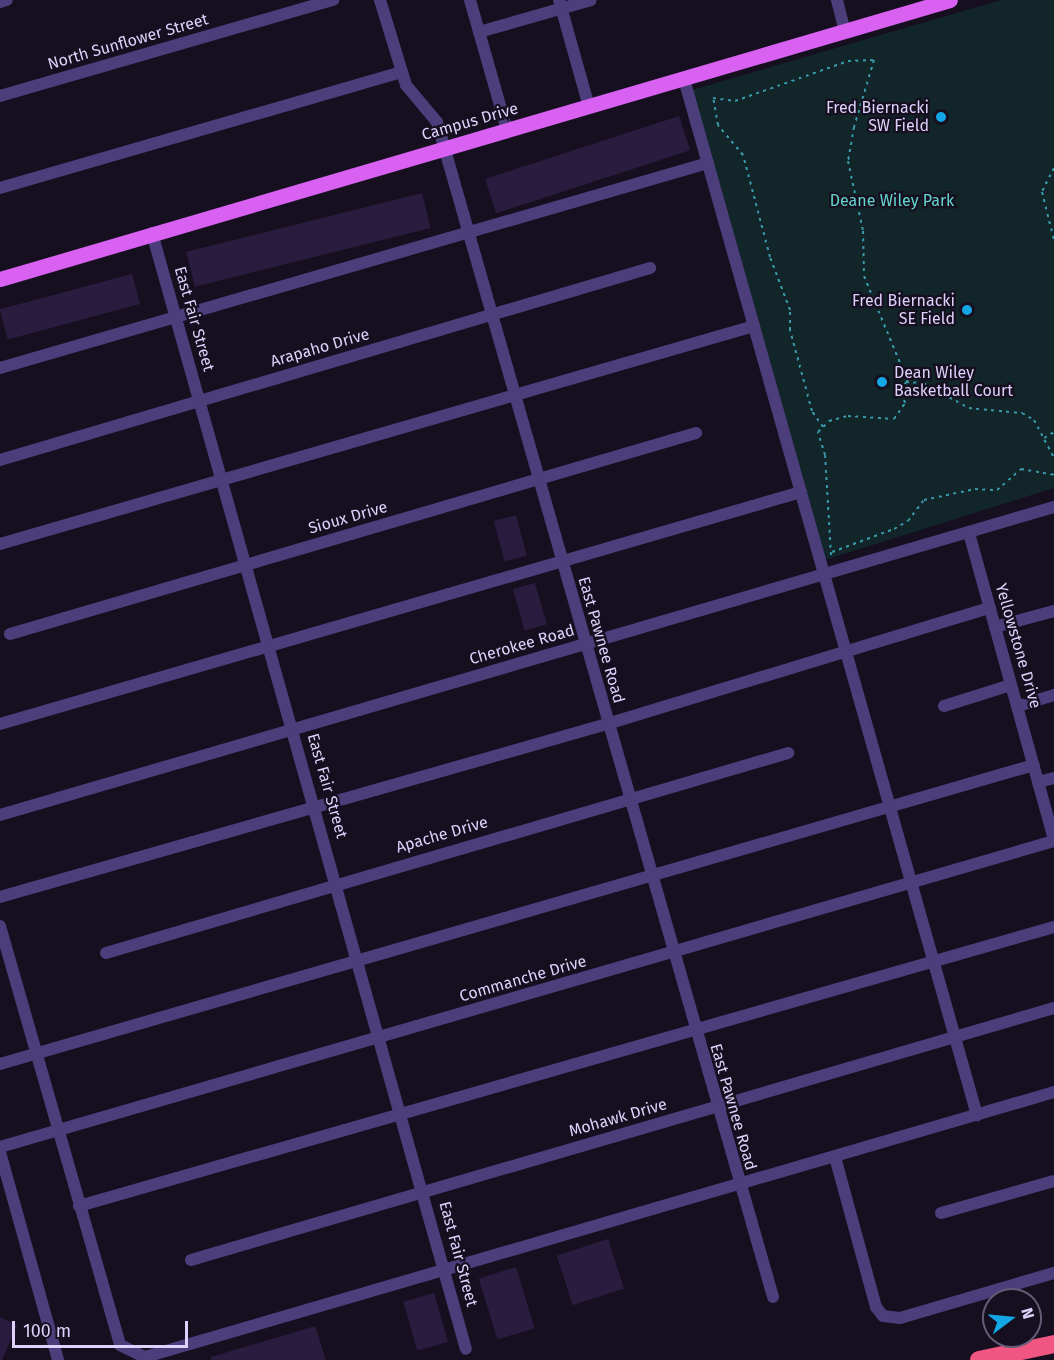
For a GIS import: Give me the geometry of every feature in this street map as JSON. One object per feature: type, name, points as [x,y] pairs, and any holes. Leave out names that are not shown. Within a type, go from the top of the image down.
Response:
[{"type":"highway","points":[[979,1360],[1054,1344]]},
{"type":"main road","name":"Campus Drive","points":[[0,279],[950,0]]},
{"type":"street","points":[[0,2],[8,0]]},
{"type":"street","name":"North Sunflower Street","points":[[0,96],[333,0]]},
{"type":"street","name":"East Pawnee Road","points":[[380,0],[406,85],[437,122],[649,873],[772,1297]]},
{"type":"street","points":[[470,0],[507,130]]},
{"type":"street","points":[[479,32],[560,4],[591,0]]},
{"type":"street","points":[[837,0],[845,31]]},
{"type":"street","points":[[560,4],[589,107]]},
{"type":"street","points":[[0,188],[402,72]]},
{"type":"street","points":[[684,79],[976,1115]]},
{"type":"street","points":[[0,368],[469,235],[708,163]]},
{"type":"street","name":"East Fair Street","points":[[152,233],[316,808],[466,1349]]},
{"type":"street","name":"Arapaho Drive","points":[[0,460],[650,268]]},
{"type":"street","points":[[0,544],[754,326]]},
{"type":"street","name":"Sioux Drive","points":[[10,634],[696,433]]},
{"type":"street","points":[[0,724],[270,648],[801,492]]},
{"type":"street","name":"Cherokee Road","points":[[0,815],[1054,507]]},
{"type":"street","name":"Yellowstone Drive","points":[[969,532],[1054,840]]},
{"type":"street","points":[[0,897],[607,724],[990,608]]},
{"type":"street","points":[[995,627],[1054,611]]},
{"type":"street","points":[[944,706],[1011,685]]},
{"type":"street","points":[[1018,706],[1054,695]]},
{"type":"street","name":"Apache Drive","points":[[106,953],[337,883],[788,753]]},
{"type":"street","points":[[0,1064],[649,873],[1034,765]]},
{"type":"street","points":[[1038,782],[1054,778]]},
{"type":"street","name":"Commanche Drive","points":[[0,1147],[1054,840]]},
{"type":"street","points":[[0,926],[120,1345],[145,1357],[739,1186],[1054,1092]]},
{"type":"street","points":[[79,1206],[1054,927]]},
{"type":"street","name":"Mohawk Drive","points":[[191,1260],[1054,1008]]},
{"type":"street","points":[[0,1152],[58,1360]]},
{"type":"street","points":[[835,1157],[876,1307],[883,1316],[900,1318],[1054,1273]]},
{"type":"street","points":[[941,1213],[1054,1181]]},
{"type":"path","points":[[823,427],[812,411],[790,330],[790,310],[770,257],[743,155],[718,125],[713,98],[735,101],[848,61],[874,60],[854,127],[848,161],[863,231],[864,276],[908,382]]},
{"type":"path","points":[[1054,168],[1042,192],[1054,240]]},
{"type":"path","points":[[908,382],[902,391],[905,403],[894,419],[848,416],[829,420],[818,432],[825,455],[832,552],[894,529],[908,520],[924,500],[975,489],[997,490],[1021,469],[1054,476]]},
{"type":"path","points":[[908,382],[923,383],[969,408],[1022,413],[1034,420],[1054,458]]},
{"type":"path","points":[[1042,439],[1054,432]]},
{"type":"green space","name":"Deane Wiley Park","points":[[1001,0],[1054,0],[1054,488],[815,563],[796,500],[804,492],[692,90]]},
{"type":"building","points":[[679,116],[690,150],[496,213],[485,179]]},
{"type":"building","points":[[422,193],[431,228],[195,287],[186,252]]},
{"type":"building","points":[[132,274],[140,304],[8,339],[0,309]]},
{"type":"building","points":[[516,515],[527,556],[505,562],[494,521]]},
{"type":"building","points":[[535,583],[547,624],[525,631],[513,589]]},
{"type":"building","points":[[608,1239],[624,1288],[573,1305],[557,1256]]},
{"type":"building","points":[[516,1267],[535,1328],[497,1340],[479,1278]]},
{"type":"building","points":[[434,1293],[448,1342],[417,1351],[403,1302]]},
{"type":"building","points":[[0,1317],[17,1325],[2,1360],[0,1360]]},
{"type":"building","points":[[315,1326],[326,1360],[211,1360],[211,1357]]},
{"type":"place","name":"Fred Biernacki SW Field","points":[[941,117]]},
{"type":"place","name":"Fred Biernacki SE Field","points":[[967,310]]},
{"type":"place","name":"Dean Wiley Basketball Court","points":[[882,382]]}]
